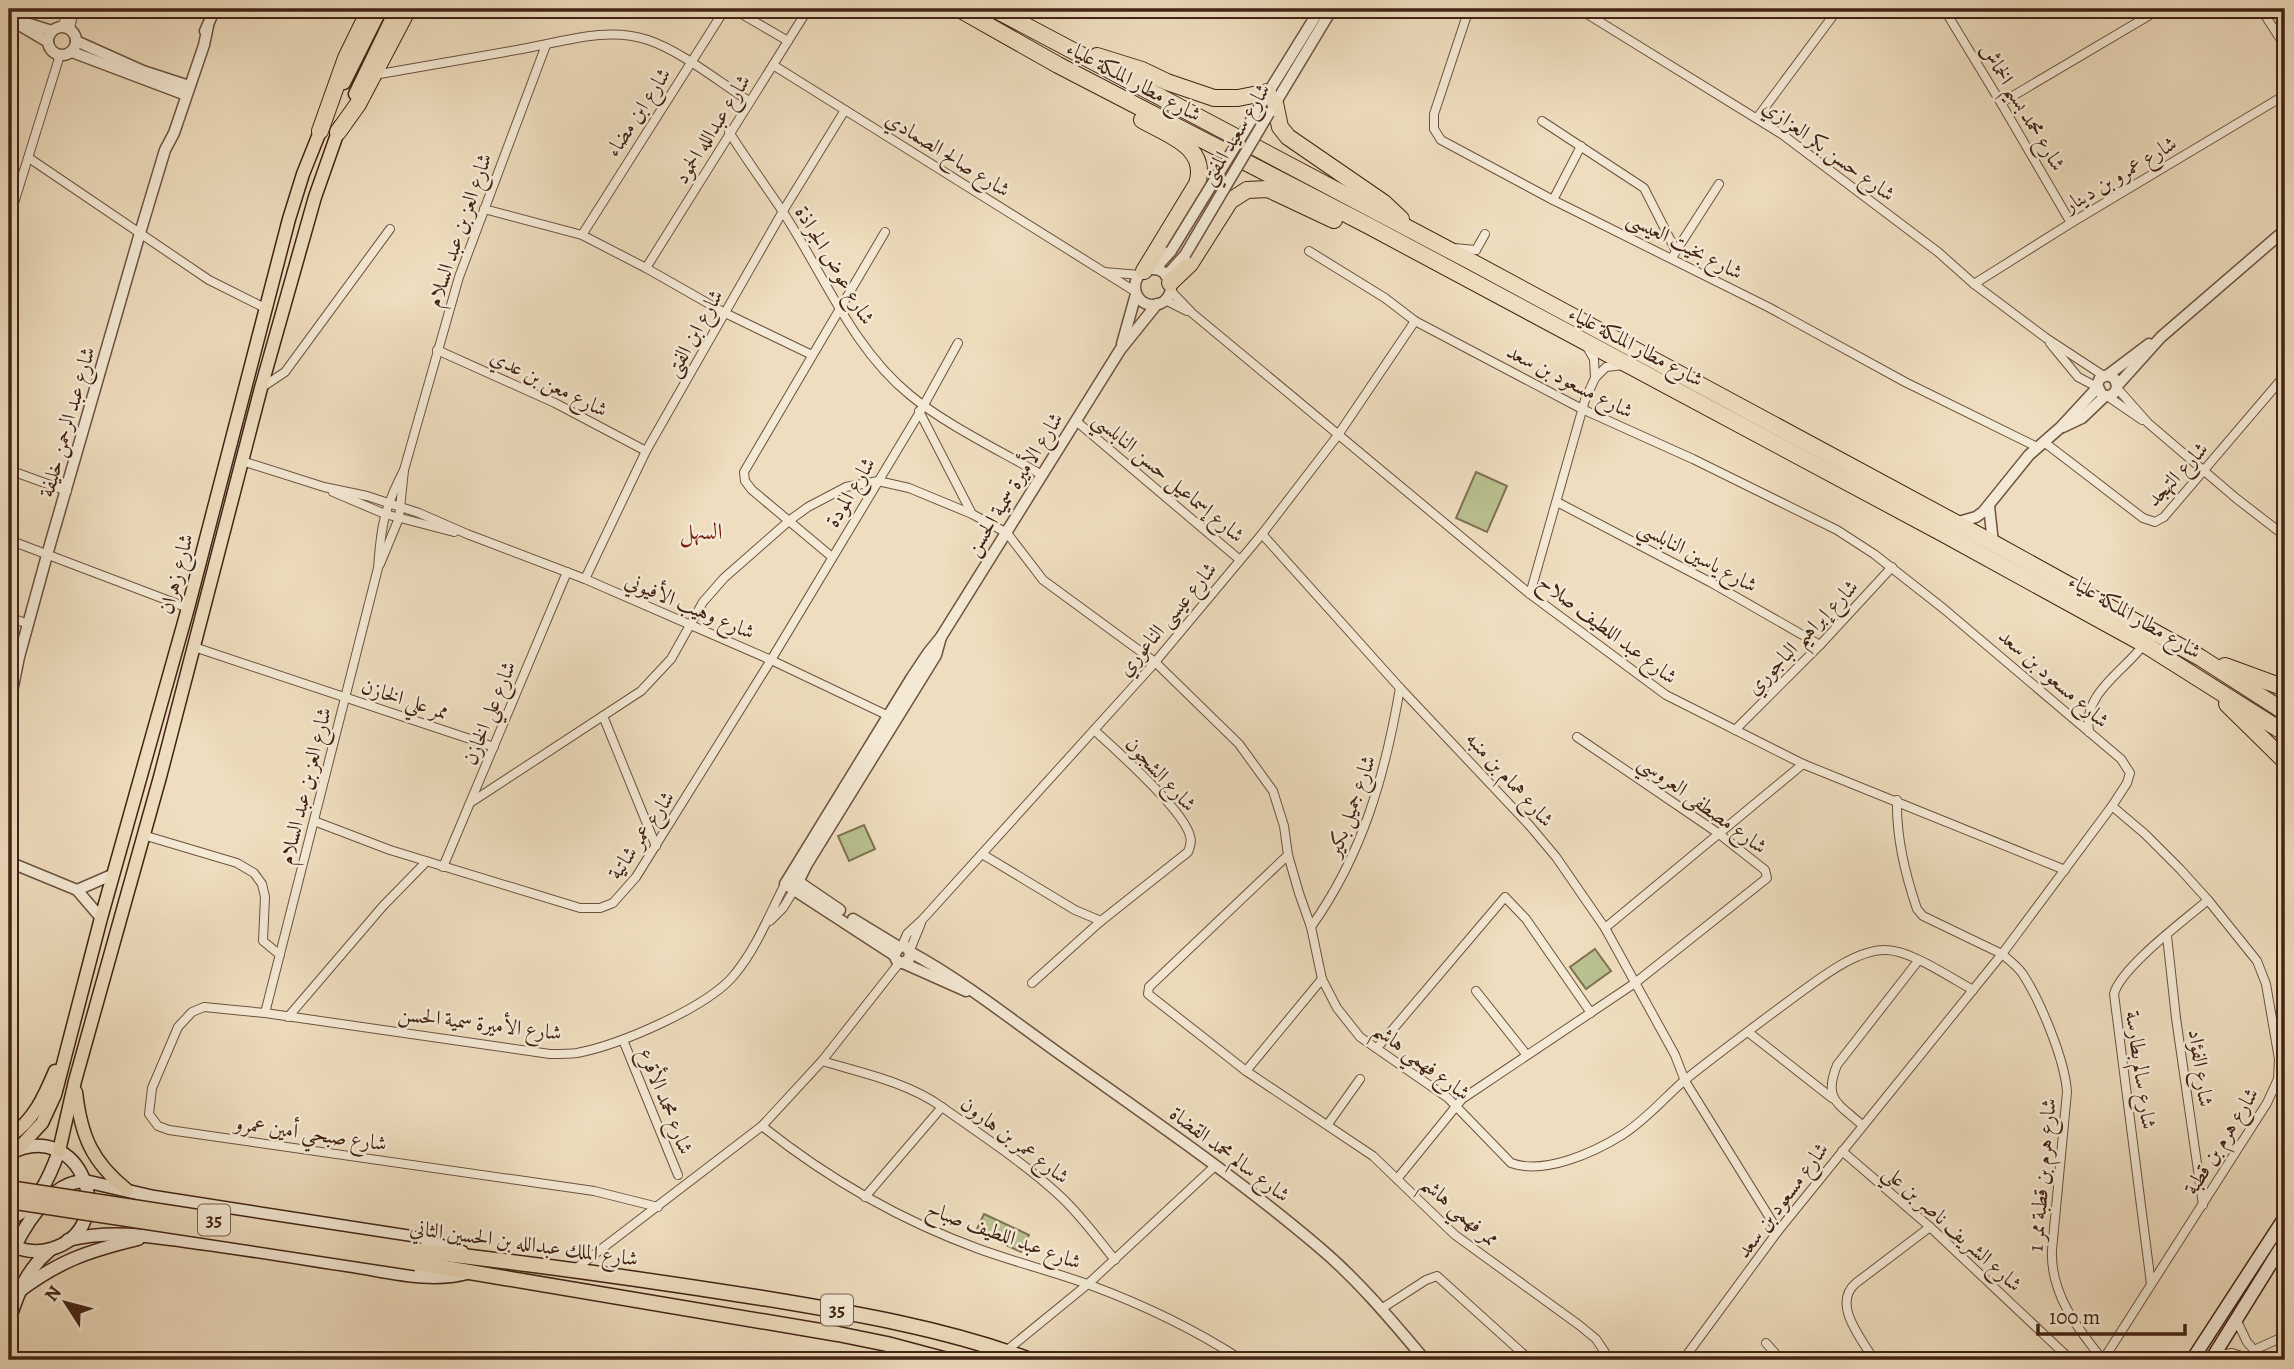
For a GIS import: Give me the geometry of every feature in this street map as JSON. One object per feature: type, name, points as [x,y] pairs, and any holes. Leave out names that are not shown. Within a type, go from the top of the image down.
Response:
[{"type":"highway","points":[[320,131],[346,58],[370,9]]},
{"type":"highway","points":[[338,132],[374,75],[408,9]]},
{"type":"highway","name":"شارع مطار الملكة علياء","points":[[959,9],[1059,65],[1409,238],[1437,244],[1993,543],[2201,658],[2285,712]]},
{"type":"highway","name":"شارع مطار الملكة علياء","points":[[994,9],[1409,238],[1586,344],[2144,644],[2285,733]]},
{"type":"highway","points":[[1071,50],[1126,64],[1214,98],[1268,103],[1288,137],[1384,203],[1409,238]]},
{"type":"highway","points":[[1059,65],[1094,93],[1187,145],[1198,157],[1200,172],[1197,184],[1146,272]]},
{"type":"highway","points":[[1166,291],[1190,264],[1230,201],[1236,195],[1254,188],[1274,191],[1372,238],[1409,238]]},
{"type":"highway","points":[[2201,658],[2285,688]]},
{"type":"highway","points":[[2197,676],[2285,761]]},
{"type":"highway","name":"شارع الملك عبدالله بن الحسين الثاني","points":[[9,1188],[418,1257],[470,1272],[887,1344],[947,1360]]},
{"type":"highway","name":"شارع الملك عبدالله بن الحسين الثاني","points":[[9,1201],[418,1257],[475,1257],[575,1270],[815,1306],[916,1326],[1030,1360]]},
{"type":"main road","name":"شارع زهران","points":[[13,1151],[37,1129],[50,1109],[73,1032],[303,174],[320,131],[381,9]]},
{"type":"main road","name":"شارع زهران","points":[[59,1151],[75,1081],[315,197],[338,132],[396,9]]},
{"type":"main road","points":[[9,1137],[22,1127],[40,1105],[73,1032]]},
{"type":"main road","points":[[75,1081],[82,1126],[89,1147],[103,1169],[131,1191]]},
{"type":"main road","points":[[13,1151],[41,1146],[59,1151],[77,1166],[85,1181],[88,1200],[86,1215],[79,1229],[68,1240]]},
{"type":"main road","points":[[9,1219],[21,1213],[39,1191],[59,1151]]},
{"type":"main road","points":[[9,1260],[11,1245],[53,1193],[69,1182],[85,1181],[411,1237],[475,1257]]},
{"type":"main road","points":[[127,1234],[118,1220],[119,1210],[131,1191]]},
{"type":"main road","points":[[2192,1360],[2285,1217]]},
{"type":"main road","points":[[9,1321],[18,1292],[34,1264],[53,1248],[68,1240],[89,1235],[127,1234],[224,1246],[412,1275],[455,1277],[470,1272]]},
{"type":"main road","points":[[18,1292],[71,1258],[88,1251],[147,1237]]},
{"type":"main road","points":[[2213,1358],[2285,1241]]},
{"type":"main road","points":[[11,1245],[30,1251],[53,1248]]},
{"type":"street","points":[[60,55],[50,49],[72,9]]},
{"type":"street","name":"شارع عبد الرحمن خليفة","points":[[9,726],[9,706],[28,624],[165,150],[165,141],[208,35],[208,26],[215,9]]},
{"type":"street","name":"شارع ابن مضاء","points":[[582,235],[724,9]]},
{"type":"street","points":[[733,9],[788,41]]},
{"type":"street","name":"شارع عبدالله الحمود","points":[[646,268],[808,9]]},
{"type":"street","name":"شارع سعيد المفتي","points":[[1166,291],[1320,9]]},
{"type":"street","name":"شارع سعيد المفتي","points":[[1146,272],[1171,251],[1332,9]]},
{"type":"street","name":"شارع بخيت العيسى","points":[[1469,9],[1434,114],[1436,135],[1447,144],[1553,200],[1674,254],[1905,382],[2040,445]]},
{"type":"street","name":"شارع حسن بكر العزازي","points":[[1579,9],[1814,157],[1938,252],[1974,284],[2046,338],[2106,376]]},
{"type":"street","points":[[1756,118],[1838,9]]},
{"type":"street","name":"شارع محمد بسيم الخماش","points":[[1944,9],[2071,223]]},
{"type":"street","points":[[2001,103],[2160,9]]},
{"type":"street","points":[[2261,9],[2285,46]]},
{"type":"street","points":[[13,21],[58,32],[74,46],[184,90]]},
{"type":"street","points":[[374,75],[546,45],[588,35],[632,37],[665,47],[749,101]]},
{"type":"street","name":"شارع العز بن عبد السلام","points":[[378,568],[399,518],[404,470],[459,277],[546,45]]},
{"type":"street","points":[[9,219],[60,55],[74,46]]},
{"type":"street","name":"شارع صالح الصمادي","points":[[773,65],[1136,293]]},
{"type":"street","name":"شارع عمرو بن دينار","points":[[1974,284],[2285,95]]},
{"type":"street","name":"شارع ابن الفتى","points":[[585,579],[646,451],[783,211],[845,110]]},
{"type":"street","points":[[1542,121],[1646,189],[1674,254]]},
{"type":"street","name":"شارع عوض الجراذة","points":[[729,132],[783,211],[869,352],[921,409],[1042,475]]},
{"type":"street","points":[[1553,200],[1581,146]]},
{"type":"street","points":[[29,158],[209,279],[265,308]]},
{"type":"street","points":[[1674,254],[1719,184]]},
{"type":"street","points":[[484,209],[582,235],[725,313],[812,355]]},
{"type":"street","points":[[261,388],[285,372],[390,229]]},
{"type":"street","points":[[2101,392],[2098,381],[2161,337],[2285,230]]},
{"type":"street","points":[[832,557],[752,490],[745,481],[744,472],[885,232]]},
{"type":"street","points":[[1476,250],[1485,234]]},
{"type":"street","points":[[1437,244],[1476,250],[1501,278]]},
{"type":"street","name":"شارع مسعود بن سعد","points":[[1309,251],[1385,298],[1415,321],[1582,409],[1816,519],[1856,542],[1892,567],[1990,646],[2121,759],[2130,773],[2127,783],[2112,806],[2002,954],[1777,1231],[1683,1360]]},
{"type":"street","name":"شارع صالح الصمادي","points":[[1103,272],[1146,272]]},
{"type":"street","points":[[1136,293],[1145,303],[1166,291],[1146,272]]},
{"type":"street","name":"شارع الأميرة سمية الحسن","points":[[1120,351],[1136,293],[1135,286],[1146,272]]},
{"type":"street","name":"شارع الأميرة سمية الحسن","points":[[265,1013],[550,1054],[575,1054],[623,1040],[713,995],[735,974],[767,923],[783,908],[792,883],[892,718],[938,651],[941,638],[1042,475],[1120,351],[1166,291]]},
{"type":"street","name":"شارع عبد اللطيف صلاح","points":[[1166,291],[1530,594],[1666,695],[1802,764],[2065,870]]},
{"type":"street","name":"شارع عيسى الناعوري","points":[[902,954],[922,920],[1155,662],[1262,534],[1338,435],[1415,321]]},
{"type":"street","points":[[1955,523],[1976,517],[1989,506],[2021,464],[2101,392],[2115,393],[2117,387],[2161,337]]},
{"type":"street","name":"شارع حسن بكر العزازي","points":[[2046,338],[2078,377],[2148,423]]},
{"type":"street","name":"شارع المودة","points":[[771,660],[958,343]]},
{"type":"street","points":[[1586,344],[1594,359],[1595,378]]},
{"type":"street","name":"شارع معن بن عدي","points":[[437,350],[555,403],[646,451]]},
{"type":"street","points":[[1530,594],[1582,409],[1595,378],[1606,367],[1625,365]]},
{"type":"street","name":"شارع التهجد","points":[[2040,445],[2143,518],[2155,522],[2164,517],[2204,472],[2285,375]]},
{"type":"street","points":[[2106,376],[2115,379],[2117,387],[2148,423],[2204,472],[2285,536]]},
{"type":"street","points":[[921,409],[972,514]]},
{"type":"street","name":"شارع إسماعيل حسن النابلسي","points":[[1076,421],[1240,560]]},
{"type":"street","name":"شارع وهيب الأفيوني","points":[[242,461],[324,487],[401,506],[585,579],[771,660],[892,718]]},
{"type":"street","points":[[9,470],[67,491]]},
{"type":"street","name":"شارع العز بن عبد السلام","points":[[265,1013],[378,568],[384,514],[404,470]]},
{"type":"street","points":[[473,801],[653,681],[671,659],[703,602],[724,578],[790,520],[846,487],[878,481],[909,488],[972,514],[1007,533]]},
{"type":"street","name":"شارع وهيب الأفيوني","points":[[324,487],[384,514],[467,534]]},
{"type":"street","name":"شارع ياسين النابلسي","points":[[1557,502],[1722,588],[1821,645]]},
{"type":"street","points":[[1989,506],[1993,543]]},
{"type":"street","name":"شارع فهمي هاشم","points":[[1007,533],[1043,580],[1155,662],[1232,735],[1268,782],[1281,816],[1288,855],[1329,996],[1360,1037],[1437,1088],[1511,1163],[1523,1167],[1550,1166],[1622,1135],[1748,1032],[1825,975],[1864,954],[1885,950],[1906,954],[1973,990]]},
{"type":"street","name":"شارع همام بن منبه","points":[[1262,534],[1400,688],[1530,826],[1570,876],[1605,928],[1675,1055],[1685,1081],[1777,1231]]},
{"type":"street","points":[[9,540],[188,608]]},
{"type":"street","name":"شارع إبراهيم الباجوري","points":[[1735,730],[1821,645],[1892,567]]},
{"type":"street","name":"شارع علي الخازن","points":[[443,867],[567,572]]},
{"type":"street","points":[[9,617],[28,624]]},
{"type":"street","points":[[2089,732],[2089,716],[2095,698],[2106,684],[2134,659],[2144,644]]},
{"type":"street","name":"ممر علي الخازن","points":[[194,647],[494,747]]},
{"type":"street","name":"شارع عمر شاتية","points":[[314,821],[426,862],[580,908],[600,908],[613,903],[624,892],[656,846],[771,660]]},
{"type":"street","name":"شارع جميل بكير","points":[[1311,928],[1342,880],[1367,823],[1384,770],[1400,688]]},
{"type":"street","points":[[603,716],[656,846]]},
{"type":"street","name":"شارع الشجون","points":[[1094,730],[1166,801],[1185,824],[1191,844],[1182,859],[1101,921]]},
{"type":"street","name":"شارع مصطفى العروسي","points":[[1577,737],[1717,833],[1765,870],[1767,878],[1635,983]]},
{"type":"street","points":[[1605,928],[1802,764]]},
{"type":"street","points":[[1896,800],[1900,844],[1917,909],[1923,916],[2002,954]]},
{"type":"street","name":"شارع هرم بن قطبة","points":[[2103,1360],[2271,1095],[2280,1066],[2262,971],[2250,950],[2208,900],[2145,834],[2112,806]]},
{"type":"street","points":[[143,835],[243,865],[254,873],[262,884],[265,897],[263,941],[280,955]]},
{"type":"street","points":[[982,854],[1075,910],[1101,921],[1032,983]]},
{"type":"street","name":"ممر فهمي هاشم","points":[[1288,855],[1149,987],[1147,990],[1151,998],[1246,1071],[1373,1156],[1455,1235],[1588,1332],[1610,1360]]},
{"type":"street","points":[[288,1017],[383,906],[426,862]]},
{"type":"street","points":[[10,863],[76,890],[102,918]]},
{"type":"street","points":[[76,890],[114,874]]},
{"type":"street","name":"شارع سالم محمد القضاة","points":[[792,883],[902,954],[990,1002],[1214,1166],[1321,1249],[1381,1309],[1425,1360]]},
{"type":"street","points":[[1377,1048],[1505,897],[1527,919],[1591,1013]]},
{"type":"street","name":"شارع سالم بطارسة","points":[[2151,1284],[2114,994],[2120,979],[2208,900]]},
{"type":"street","name":"شارع الفؤاد","points":[[2167,936],[2203,1205]]},
{"type":"street","points":[[575,1270],[762,1126],[822,1061],[902,954]]},
{"type":"street","name":"شارع هرم بن قطبة ممر 1","points":[[2002,954],[2022,974],[2043,1015],[2065,1075],[2067,1092],[2052,1275],[2064,1304],[2103,1360]]},
{"type":"street","points":[[1835,1100],[1830,1085],[1837,1065],[1918,961]]},
{"type":"street","points":[[1246,1071],[1322,979]]},
{"type":"street","points":[[1397,1179],[1455,1105],[1526,1054],[1635,983]]},
{"type":"street","points":[[1476,991],[1526,1054]]},
{"type":"street","name":"شارع صبحي أمين عمرو","points":[[265,1013],[204,1007],[191,1012],[178,1027],[158,1071],[149,1109],[152,1120],[169,1130],[594,1191],[658,1207]]},
{"type":"street","points":[[1748,1032],[1863,1125]]},
{"type":"street","name":"شارع محمد الأقرع","points":[[623,1040],[678,1175]]},
{"type":"street","points":[[822,1061],[910,1088],[942,1107]]},
{"type":"street","points":[[1328,1124],[1360,1079]]},
{"type":"street","name":"شارع عمر بن هارون","points":[[865,1197],[942,1107],[1034,1173],[1077,1212],[1115,1260]]},
{"type":"street","name":"شارع عبد اللطيف صباح","points":[[762,1126],[865,1197],[902,1216],[977,1248],[1088,1284],[1176,1321],[1242,1360]]},
{"type":"street","name":"شارع الشريف ناصر بن علي","points":[[1842,1151],[1930,1227],[2071,1360]]},
{"type":"street","points":[[1006,1351],[1115,1260],[1214,1166]]},
{"type":"street","points":[[1874,1360],[1846,1309],[1848,1292],[1930,1227]]},
{"type":"street","points":[[1381,1309],[1426,1280],[1437,1276],[1531,1360]]},
{"type":"street","points":[[2236,1319],[2241,1333],[2263,1360]]},
{"type":"street","points":[[2254,1350],[2285,1336]]},
{"type":"street","points":[[1766,1343],[1782,1360]]},
{"type":"street","points":[[887,1344],[910,1360]]},
{"type":"street","points":[[2213,1358],[2232,1353],[2254,1360]]},
{"type":"green space","points":[[1476,472],[1507,486],[1487,532],[1456,518]]},
{"type":"green space","points":[[864,825],[875,849],[849,861],[838,836]]},
{"type":"green space","points":[[1595,949],[1611,971],[1586,989],[1570,967]]},
{"type":"green space","points":[[984,1214],[1029,1235],[1021,1252],[976,1231]]},
{"type":"district","name":"السهل","points":[[701,531]]}]
